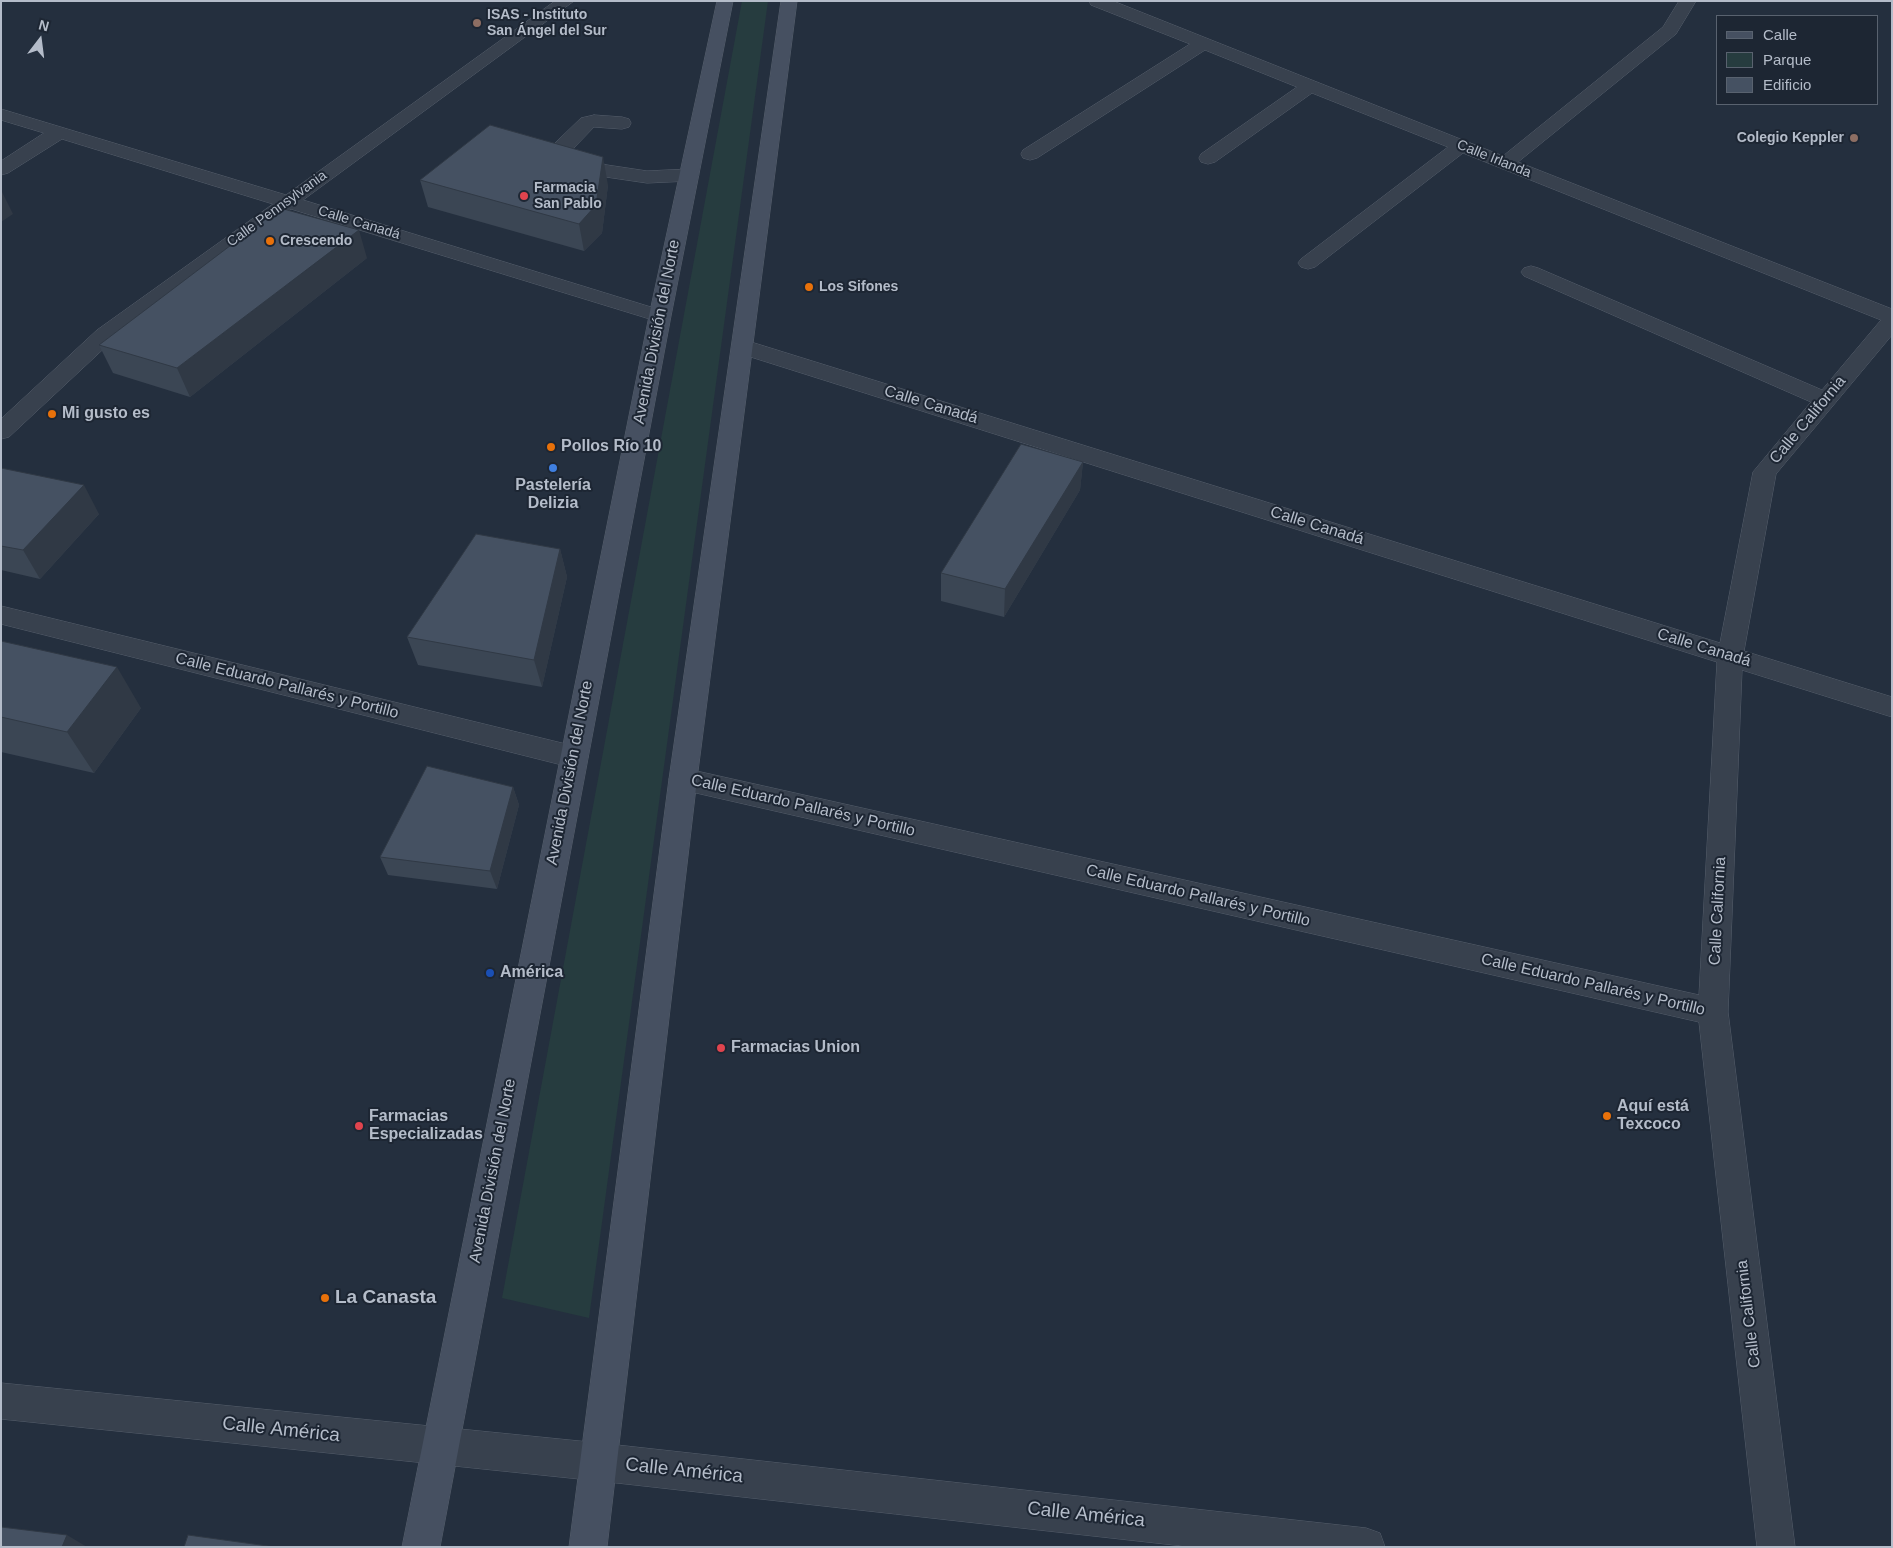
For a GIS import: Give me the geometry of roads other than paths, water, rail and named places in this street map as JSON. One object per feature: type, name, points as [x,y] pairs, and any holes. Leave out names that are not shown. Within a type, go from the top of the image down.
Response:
[{"type":"main road","name":"Avenida División del Norte","points":[[421,1547],[660,316],[726,1]]},
{"type":"main road","points":[[588,1547],[683,779],[789,1]]},
{"type":"street","name":"Calle Pennsylvania","points":[[1,432],[106,335],[566,1]]},
{"type":"street","name":"Calle Irlanda","points":[[1097,1],[1892,317]]},
{"type":"street","points":[[1505,163],[1670,30],[1688,1]]},
{"type":"street","points":[[1030,154],[1204,43]]},
{"type":"street","points":[[1208,158],[1310,86]]},
{"type":"street","name":"Calle Canadá","points":[[1,114],[660,316]]},
{"type":"street","points":[[622,123],[608,121],[588,122],[559,150],[556,158],[606,171],[647,177],[689,174]]},
{"type":"street","points":[[1,169],[59,132]]},
{"type":"street","points":[[1308,262],[1461,146]]},
{"type":"street","points":[[1531,272],[1825,400]]},
{"type":"street","name":"Calle California","points":[[1776,1547],[1713,1012],[1730,656],[1765,472],[1892,321]]},
{"type":"street","name":"Calle Canadá","points":[[743,346],[1892,707]]},
{"type":"street","name":"Calle Eduardo Pallarés y Portillo","points":[[1,615],[574,757]]},
{"type":"street","name":"Calle Eduardo Pallarés y Portillo","points":[[683,779],[1713,1012]]},
{"type":"street","name":"Calle América","points":[[1,1401],[599,1462],[1366,1547]]},
{"type":"place","name":"ISAS - Instituto San Ángel del Sur","points":[[477,23]]},
{"type":"place","name":"Colegio Keppler","points":[[1854,138]]},
{"type":"place","name":"Farmacia San Pablo","points":[[524,196]]},
{"type":"place","name":"Crescendo","points":[[270,241]]},
{"type":"place","name":"Los Sifones","points":[[809,287]]},
{"type":"place","name":"Mi gusto es","points":[[52,414]]},
{"type":"place","name":"Pollos Río 10","points":[[551,447]]},
{"type":"place","name":"Pastelería Delizia","points":[[553,468]]},
{"type":"place","name":"América","points":[[490,973]]},
{"type":"place","name":"Farmacias Union","points":[[721,1048]]},
{"type":"place","name":"Aquí está Texcoco","points":[[1607,1116]]},
{"type":"place","name":"Farmacias Especializadas","points":[[359,1126]]},
{"type":"place","name":"La Canasta","points":[[325,1298]]}]
